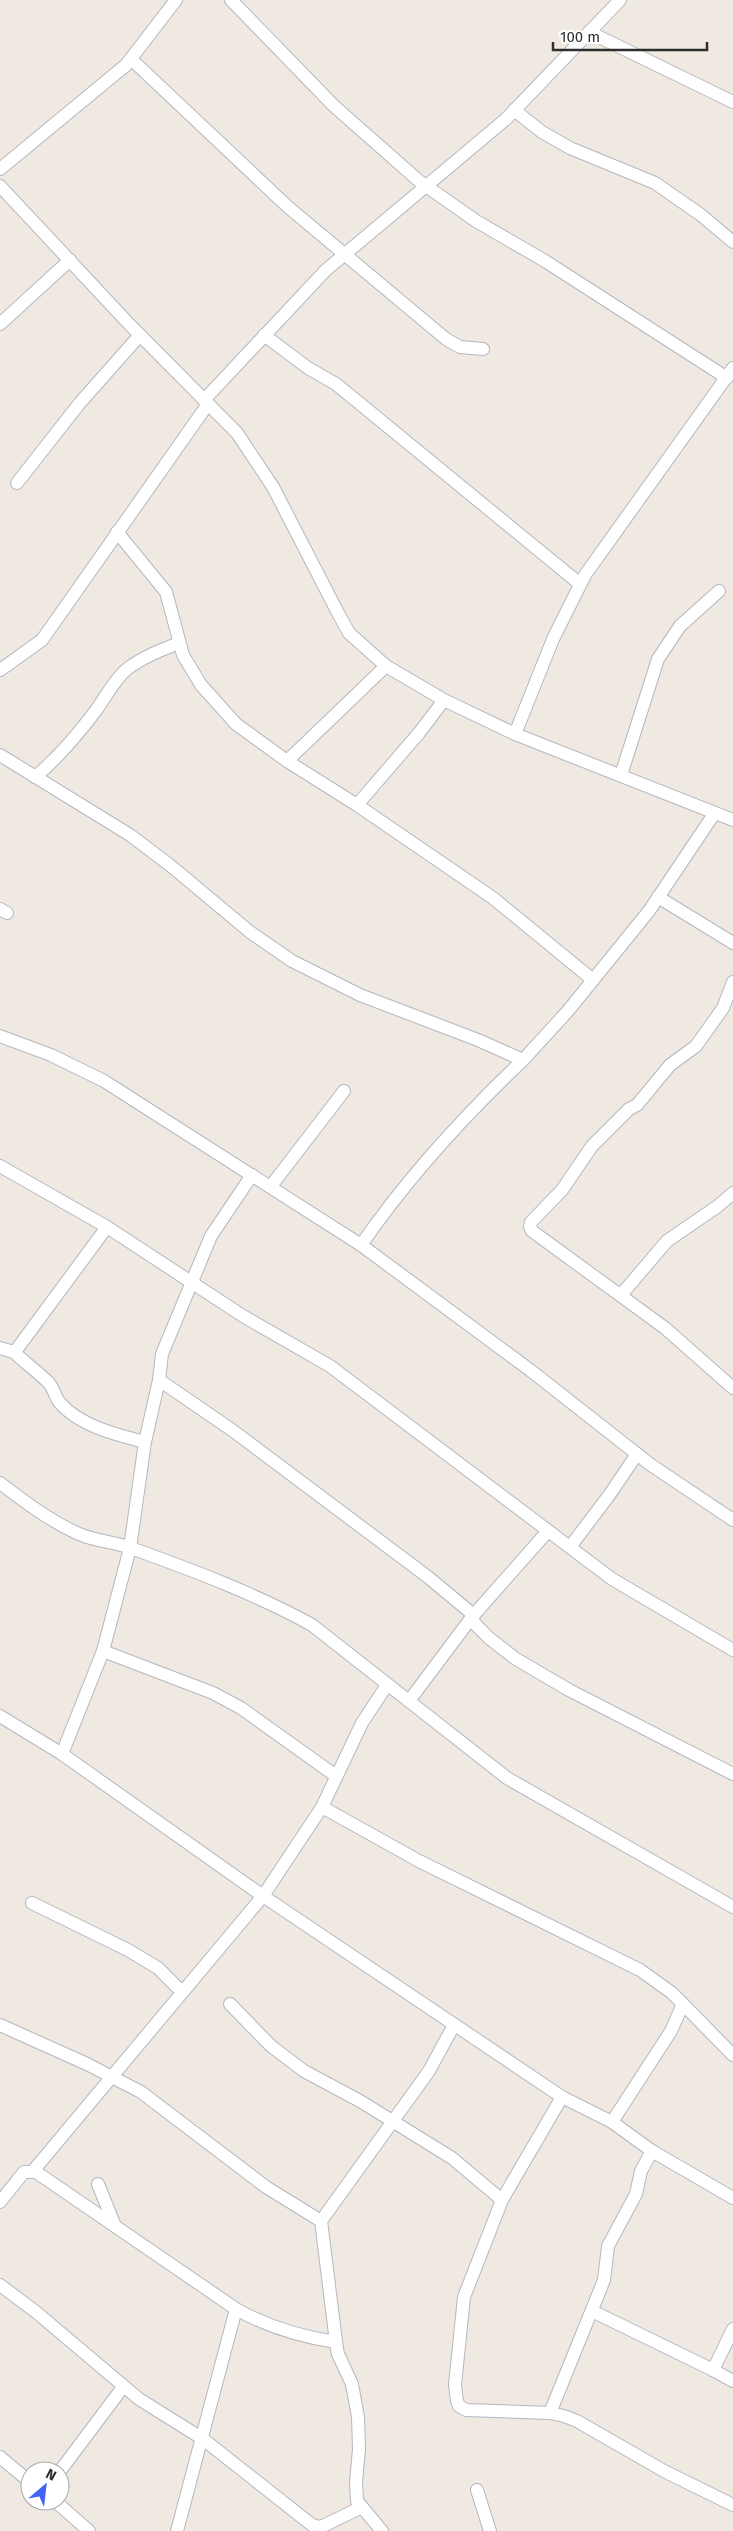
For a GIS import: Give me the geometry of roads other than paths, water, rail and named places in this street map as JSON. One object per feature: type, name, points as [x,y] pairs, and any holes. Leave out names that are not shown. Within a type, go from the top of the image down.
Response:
[{"type":"street","points":[[0,169],[131,59],[176,0]]},
{"type":"street","points":[[231,0],[334,106],[425,185],[476,221],[730,373],[643,492],[580,584],[553,639],[515,734]]},
{"type":"street","points":[[0,670],[42,640],[206,402],[264,336],[326,270],[514,110],[620,0]]},
{"type":"street","points":[[589,32],[733,102]]},
{"type":"street","points":[[131,59],[288,207],[452,344],[483,349]]},
{"type":"street","points":[[514,110],[542,132],[570,148],[655,184],[701,214],[733,242]]},
{"type":"street","points":[[0,186],[140,335],[237,433],[259,463],[349,633],[386,666],[444,700],[515,734],[733,820]]},
{"type":"street","points":[[0,324],[70,260]]},
{"type":"street","points":[[17,483],[79,404],[140,335]]},
{"type":"street","points":[[264,336],[308,368],[336,384],[580,584]]},
{"type":"street","points":[[117,532],[166,592],[182,655],[201,685],[230,718],[287,761],[493,898],[593,980]]},
{"type":"street","points":[[621,775],[658,659],[680,626],[719,591]]},
{"type":"street","points":[[35,777],[65,747],[96,710],[117,679],[145,658],[179,643]]},
{"type":"street","points":[[287,761],[386,666]]},
{"type":"street","points":[[357,806],[419,734],[444,700]]},
{"type":"street","points":[[0,755],[130,835],[171,866],[250,932],[292,961],[360,995],[478,1040],[524,1060]]},
{"type":"street","points":[[360,1245],[384,1212],[438,1146],[524,1060],[593,980],[658,898],[714,814]]},
{"type":"street","points":[[658,898],[733,943]]},
{"type":"street","points":[[733,982],[723,1008],[696,1046],[670,1065],[637,1105],[629,1109],[592,1146],[562,1190],[530,1225],[532,1231],[665,1328],[733,1388]]},
{"type":"street","points":[[0,1036],[51,1055],[104,1082],[271,1186],[360,1245],[530,1370],[637,1454],[731,1515]]},
{"type":"street","points":[[271,1186],[344,1091]]},
{"type":"street","points":[[0,1166],[107,1227],[190,1284],[330,1366],[612,1580],[733,1650]]},
{"type":"street","points":[[62,1754],[103,1651],[130,1548],[145,1442],[159,1380],[162,1354],[211,1236],[252,1175]]},
{"type":"street","points":[[621,1295],[666,1241],[718,1206],[733,1193]]},
{"type":"street","points":[[14,1352],[107,1227]]},
{"type":"street","points":[[0,1348],[14,1352],[48,1382],[60,1402],[73,1414],[94,1426],[145,1442]]},
{"type":"street","points":[[159,1380],[232,1430],[428,1577],[470,1612],[488,1638],[516,1659],[577,1695],[733,1774]]},
{"type":"street","points":[[570,1547],[637,1454]]},
{"type":"street","points":[[0,1483],[44,1516],[81,1535],[130,1548],[196,1571],[284,1610],[312,1625],[360,1660],[387,1685],[508,1778],[733,1907]]},
{"type":"street","points":[[409,1701],[472,1617],[548,1530]]},
{"type":"street","points":[[103,1651],[213,1693],[241,1708],[336,1776]]},
{"type":"street","points":[[32,2171],[181,1991],[263,1896],[322,1807],[362,1723],[387,1685]]},
{"type":"street","points":[[0,1716],[62,1754],[263,1896],[562,2097],[612,2122],[652,2152],[733,2198]]},
{"type":"street","points":[[322,1807],[419,1861],[640,1970],[682,2004],[733,2055]]},
{"type":"street","points":[[32,1903],[128,1950],[158,1968],[181,1991]]},
{"type":"street","points":[[230,2004],[271,2046],[304,2071],[393,2121],[452,2158],[502,2200]]},
{"type":"street","points":[[612,2122],[671,2031],[682,2004]]},
{"type":"street","points":[[0,2025],[87,2064],[141,2092],[266,2186],[321,2221]]},
{"type":"street","points":[[382,2531],[358,2501],[356,2482],[359,2449],[358,2416],[352,2384],[338,2354],[321,2221],[429,2072],[454,2025]]},
{"type":"street","points":[[562,2097],[502,2200],[464,2297],[456,2385],[459,2406],[466,2410],[550,2413],[577,2421],[664,2471],[733,2505]]},
{"type":"street","points":[[550,2413],[604,2280],[608,2246],[636,2194],[641,2171],[652,2152]]},
{"type":"street","points":[[0,2202],[24,2172],[32,2171],[236,2309],[269,2324],[336,2342]]},
{"type":"street","points":[[98,2184],[115,2226]]},
{"type":"street","points":[[0,2285],[36,2312],[123,2387],[152,2408],[203,2439],[312,2525],[319,2527],[325,2525],[362,2507]]},
{"type":"street","points":[[177,2531],[236,2309]]},
{"type":"street","points":[[592,2311],[733,2381]]},
{"type":"street","points":[[713,2370],[733,2329]]},
{"type":"street","points":[[68,2461],[123,2387]]},
{"type":"street","points":[[0,2457],[20,2474]]},
{"type":"street","points":[[477,2490],[490,2531]]},
{"type":"street","points":[[66,2511],[89,2531]]}]
